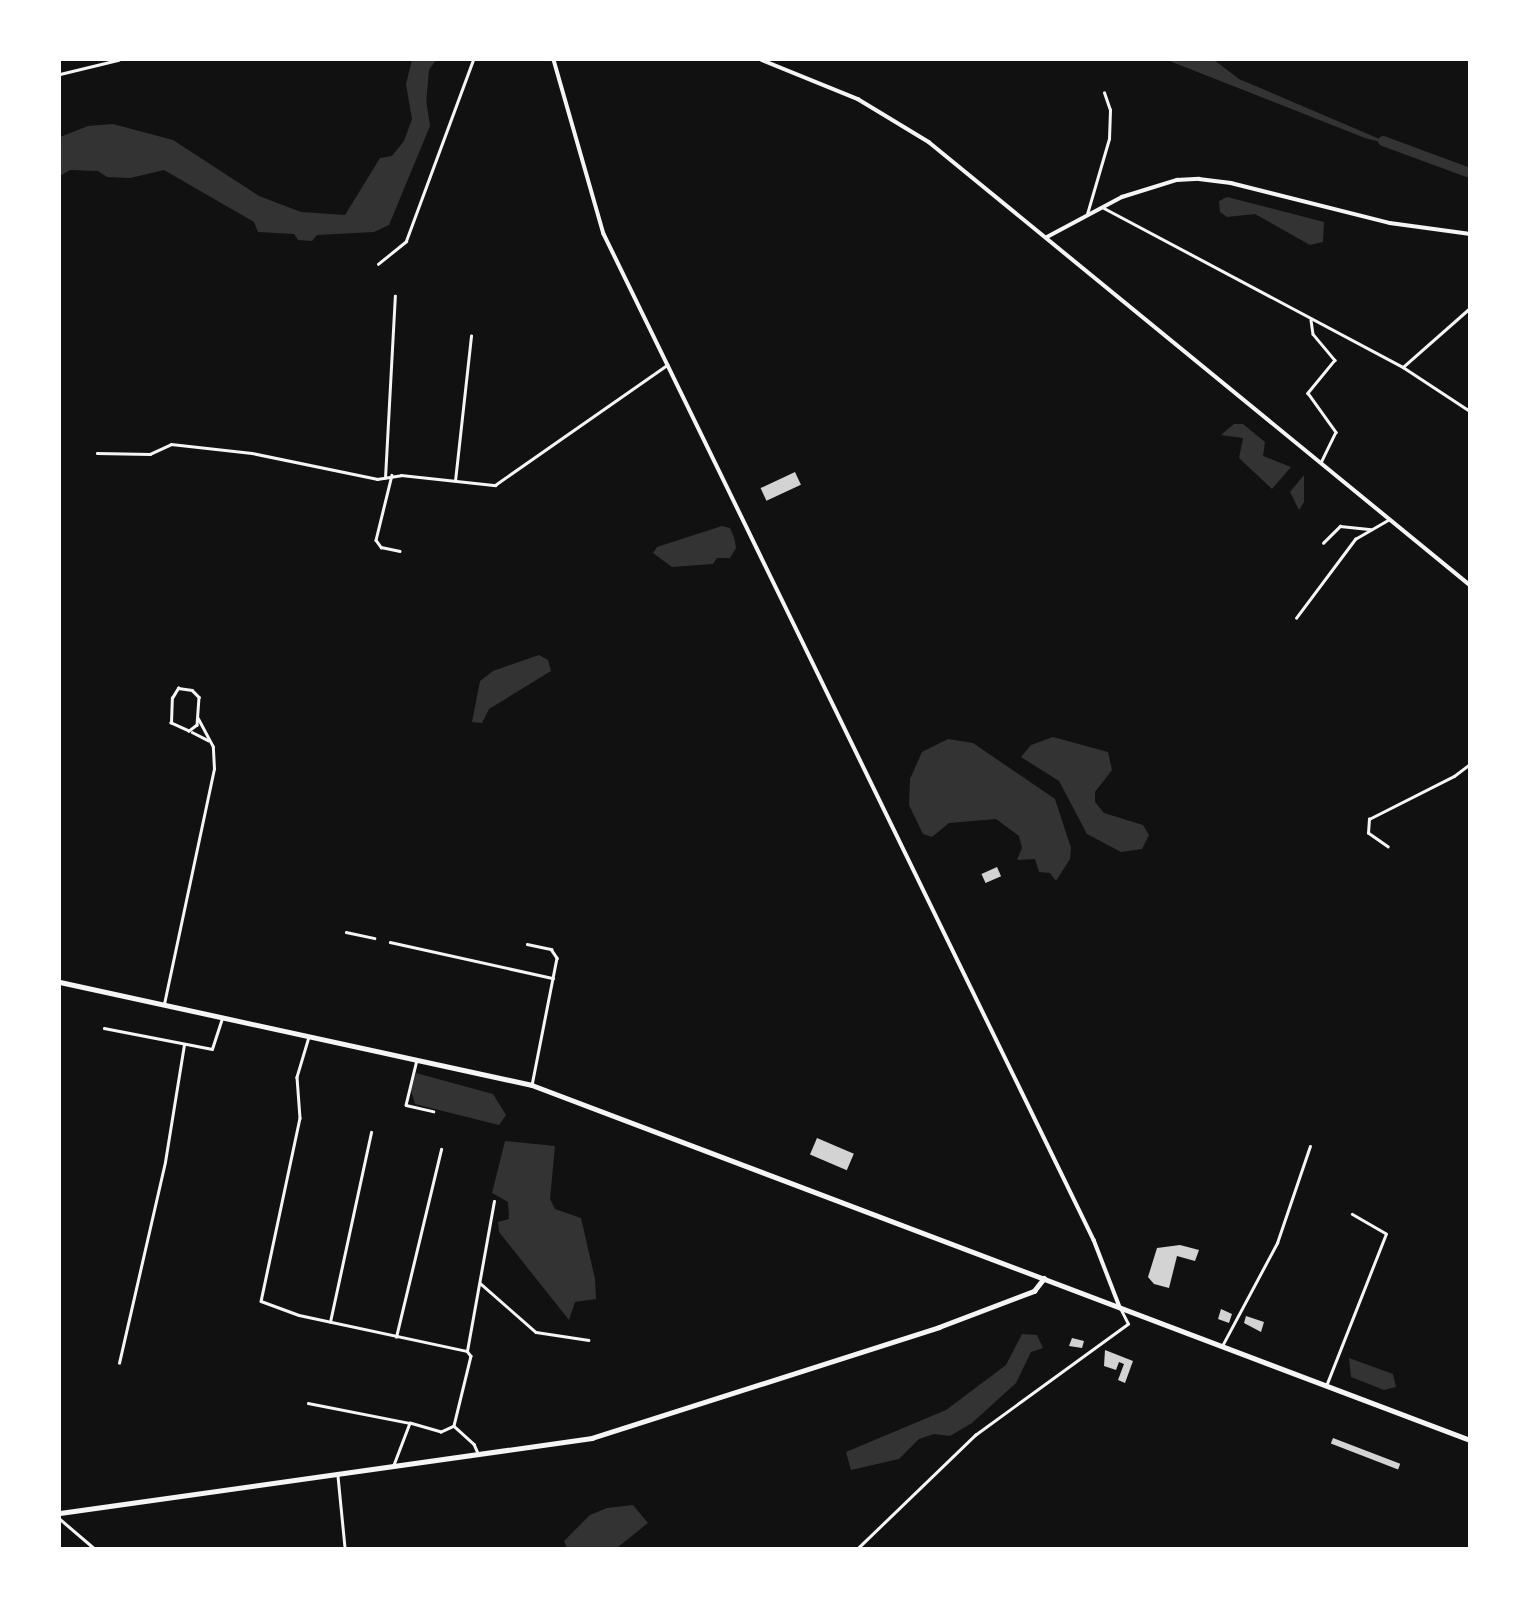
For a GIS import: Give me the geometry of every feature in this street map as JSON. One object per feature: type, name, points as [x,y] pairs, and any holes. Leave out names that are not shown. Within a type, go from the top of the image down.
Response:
[{"type":"main road","points":[[554,60],[594,210],[1094,1240],[1120,1307]]},
{"type":"main road","points":[[762,60],[830,86],[894,118],[1047,237],[1469,585]]},
{"type":"main road","points":[[1047,237],[1101,207],[1155,186],[1199,179],[1242,185],[1390,223],[1469,234]]},
{"type":"main road","points":[[60,982],[532,1085],[1469,1440]]},
{"type":"main road","points":[[60,1513],[480,1456],[613,1432],[939,1327],[1034,1291],[1044,1278]]},
{"type":"street","points":[[60,74],[118,60]]},
{"type":"street","points":[[378,264],[406,240],[473,60]]},
{"type":"street","points":[[1087,214],[1109,139],[1111,120],[1104,93]]},
{"type":"street","points":[[1101,207],[1403,367],[1469,411]]},
{"type":"street","points":[[385,478],[395,296]]},
{"type":"street","points":[[1403,367],[1469,308]]},
{"type":"street","points":[[1311,319],[1313,334],[1335,360],[1308,393],[1336,432],[1321,463]]},
{"type":"street","points":[[455,481],[471,336]]},
{"type":"street","points":[[97,453],[150,454],[172,444],[252,453],[385,478],[392,475],[495,485],[667,365]]},
{"type":"street","points":[[392,475],[376,540],[381,547],[400,551]]},
{"type":"street","points":[[1296,618],[1334,562],[1371,529],[1388,520]]},
{"type":"street","points":[[1323,543],[1340,526],[1371,529]]},
{"type":"street","points":[[164,1004],[214,769],[210,742],[198,719],[199,697],[188,688],[178,688],[172,698],[172,723],[210,742]]},
{"type":"street","points":[[189,731],[198,719]]},
{"type":"street","points":[[1388,848],[1368,832],[1369,819],[1454,776],[1469,764]]},
{"type":"street","points":[[346,932],[374,938]]},
{"type":"street","points":[[390,942],[553,978]]},
{"type":"street","points":[[527,944],[556,952],[532,1085]]},
{"type":"street","points":[[104,1028],[212,1049],[222,1017]]},
{"type":"street","points":[[310,1036],[297,1077],[300,1118],[261,1301],[330,1322],[467,1351]]},
{"type":"street","points":[[119,1363],[165,1162],[184,1045]]},
{"type":"street","points":[[417,1059],[406,1105],[433,1111]]},
{"type":"street","points":[[330,1322],[371,1132]]},
{"type":"street","points":[[1222,1346],[1277,1243],[1310,1146]]},
{"type":"street","points":[[396,1337],[441,1149]]},
{"type":"street","points":[[454,1426],[471,1361],[467,1351],[494,1201]]},
{"type":"street","points":[[1326,1386],[1386,1234],[1352,1214]]},
{"type":"street","points":[[480,1283],[536,1332],[588,1340]]},
{"type":"street","points":[[858,1549],[975,1436],[1128,1324],[1120,1307]]},
{"type":"street","points":[[308,1403],[410,1423],[441,1432],[454,1426]]},
{"type":"street","points":[[393,1468],[410,1423]]},
{"type":"street","points":[[454,1426],[474,1444],[480,1456]]},
{"type":"street","points":[[338,1476],[345,1549]]},
{"type":"street","points":[[60,1519],[94,1549]]},
{"type":"shaded area","points":[[412,60],[436,60],[423,78],[430,126],[389,225],[374,232],[317,235],[312,241],[298,240],[294,234],[258,232],[254,222],[164,170],[130,178],[107,177],[98,171],[70,170],[60,176],[60,137],[88,126],[113,124],[173,140],[259,196],[301,212],[345,215],[380,158],[392,156],[404,141],[412,119],[406,84]]},
{"type":"shaded area","points":[[1167,60],[1214,60],[1239,79],[1396,146],[1365,138]]},
{"type":"shaded area","points":[[1227,197],[1324,222],[1323,242],[1310,245],[1255,214],[1227,217],[1220,212],[1219,201]]},
{"type":"shaded area","points":[[1234,424],[1243,424],[1265,442],[1263,456],[1291,467],[1272,489],[1239,458],[1243,438],[1221,435]]},
{"type":"shaded area","points":[[1304,475],[1304,502],[1299,510],[1290,492]]},
{"type":"shaded area","points":[[722,526],[730,528],[734,537],[736,548],[730,558],[717,558],[713,564],[672,567],[653,553],[657,547]]},
{"type":"shaded area","points":[[539,655],[548,660],[551,671],[489,709],[482,723],[472,722],[480,681],[493,671]]},
{"type":"shaded area","points":[[1053,737],[1108,752],[1112,770],[1095,792],[1095,802],[1104,813],[1143,825],[1149,835],[1142,849],[1121,852],[1087,834],[1059,781],[1021,757],[1031,745]]},
{"type":"shaded area","points":[[948,739],[973,743],[1055,799],[1071,848],[1070,859],[1056,881],[1050,873],[1039,872],[1035,859],[1017,860],[1022,848],[1019,836],[996,819],[949,823],[932,837],[923,834],[909,805],[910,779],[922,752]]},
{"type":"shaded area","points":[[416,1073],[493,1094],[506,1115],[499,1125],[415,1104],[411,1090]]},
{"type":"shaded area","points":[[505,1141],[555,1146],[550,1199],[555,1209],[581,1218],[595,1279],[596,1299],[575,1302],[569,1320],[499,1232],[498,1222],[509,1219],[508,1202],[492,1193]]},
{"type":"shaded area","points":[[1022,1334],[1037,1335],[1043,1348],[1031,1352],[1016,1383],[972,1423],[950,1436],[934,1434],[919,1439],[899,1459],[851,1470],[846,1452],[946,1410],[1006,1365]]},
{"type":"shaded area","points":[[1349,1358],[1393,1374],[1396,1387],[1384,1390],[1351,1377]]},
{"type":"shaded area","points":[[633,1505],[648,1523],[618,1547],[567,1548],[564,1541],[590,1515],[607,1508]]},
{"type":"building","points":[[795,472],[801,485],[766,501],[761,488]]},
{"type":"building","points":[[997,867],[1001,876],[986,883],[981,874]]},
{"type":"building","points":[[817,1138],[854,1154],[847,1170],[810,1155]]},
{"type":"building","points":[[1180,1245],[1199,1250],[1195,1261],[1177,1256],[1169,1288],[1154,1284],[1148,1277],[1157,1248]]},
{"type":"building","points":[[1221,1309],[1232,1314],[1229,1323],[1218,1319]]},
{"type":"building","points":[[1246,1316],[1264,1322],[1261,1332],[1244,1323]]},
{"type":"building","points":[[1072,1338],[1084,1341],[1082,1348],[1069,1346]]},
{"type":"building","points":[[1105,1350],[1133,1361],[1125,1383],[1118,1380],[1124,1364],[1119,1362],[1116,1370],[1104,1366]]},
{"type":"building","points":[[1333,1438],[1400,1464],[1398,1469],[1331,1444]]},
{"type":"waterway","points":[[423,103],[427,60]]},
{"type":"waterway","points":[[1383,141],[1470,173]]}]
